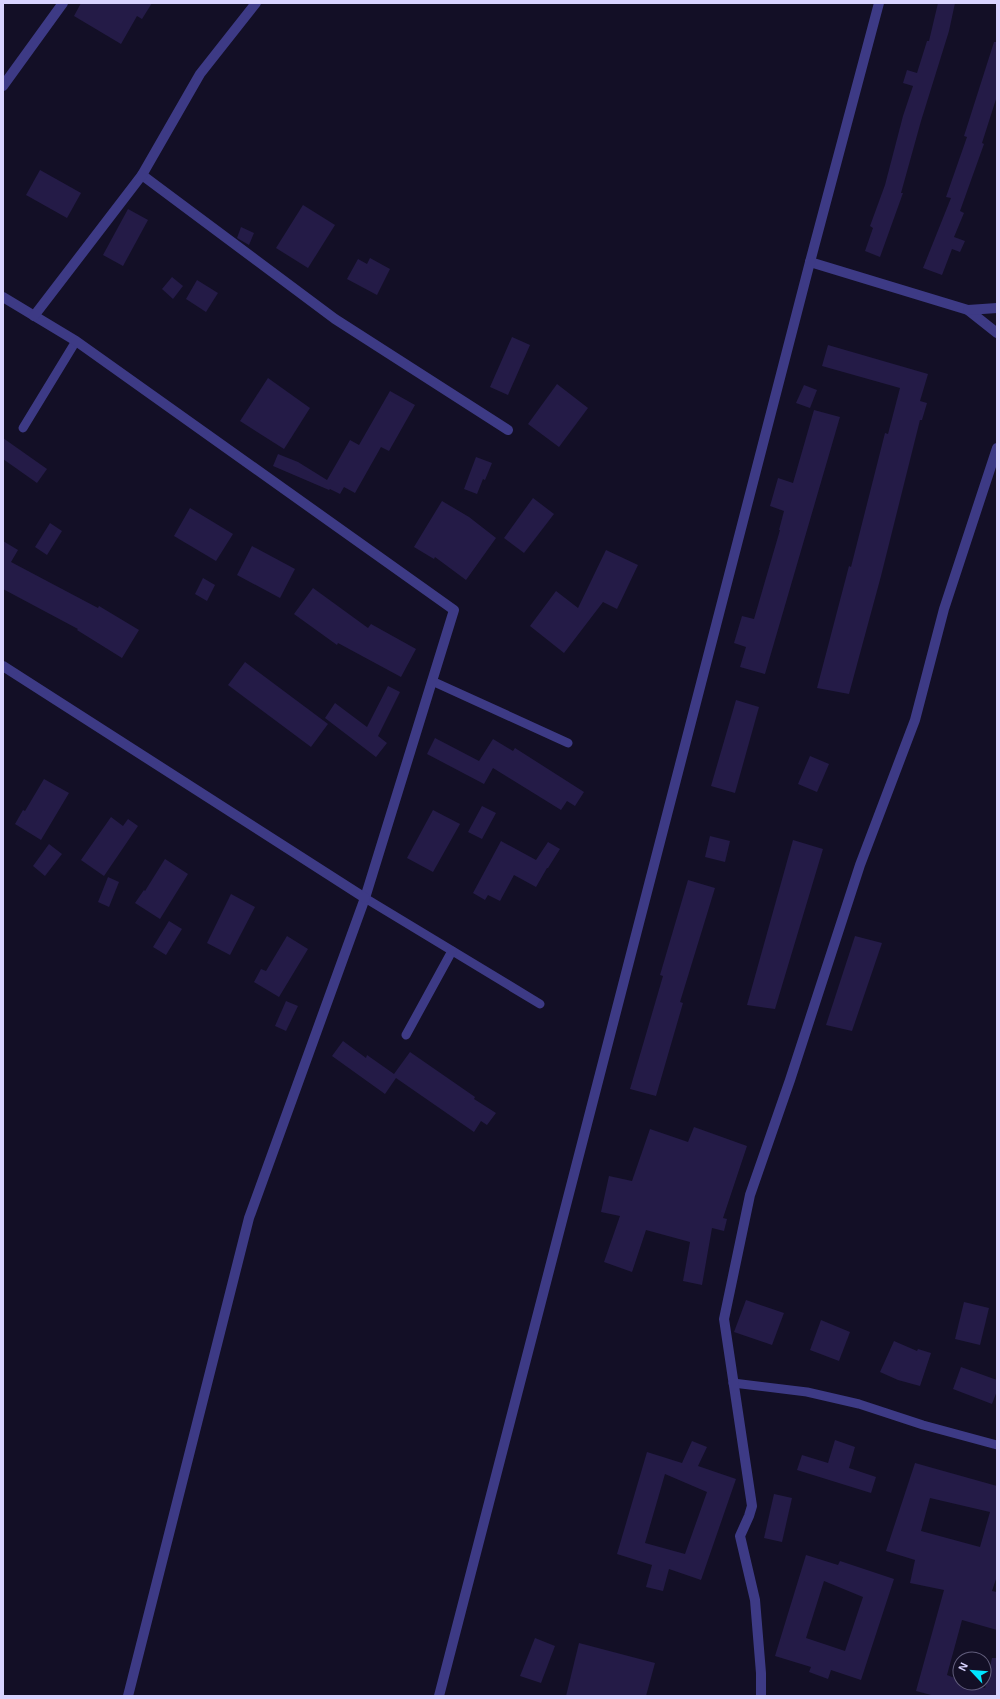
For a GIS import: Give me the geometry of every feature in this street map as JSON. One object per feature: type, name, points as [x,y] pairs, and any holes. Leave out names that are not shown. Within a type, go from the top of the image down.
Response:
[{"type":"street","points":[[4,81],[63,3]]},
{"type":"street","points":[[34,316],[142,175],[200,74],[256,3]]},
{"type":"street","points":[[438,1696],[810,262],[879,3]]},
{"type":"street","points":[[142,175],[335,319],[508,430]]},
{"type":"street","points":[[810,262],[968,310],[997,308]]},
{"type":"street","points":[[3,297],[76,341],[454,610],[365,898],[250,1218],[128,1696]]},
{"type":"street","points":[[968,310],[997,333]]},
{"type":"street","points":[[760,1696],[761,1672],[755,1600],[740,1536],[752,1506],[724,1318],[750,1195],[790,1080],[860,866],[915,720],[944,609],[997,448]]},
{"type":"street","points":[[3,666],[365,898]]},
{"type":"lane","points":[[23,428],[76,341]]},
{"type":"lane","points":[[432,681],[568,743]]},
{"type":"lane","points":[[365,898],[540,1004]]},
{"type":"lane","points":[[406,1035],[452,951]]},
{"type":"lane","points":[[733,1383],[807,1392],[859,1404],[923,1425],[997,1445]]},
{"type":"building","points":[[81,3],[152,3],[142,19],[137,16],[121,44],[74,16]]},
{"type":"building","points":[[938,3],[955,3],[949,31],[921,121],[901,193],[903,193],[880,257],[865,251],[873,228],[870,226],[885,185],[903,116],[913,86],[903,83],[907,70],[917,73],[927,41],[929,41]]},
{"type":"building","points":[[994,42],[997,42],[997,96],[982,143],[984,144],[960,211],[964,213],[954,237],[965,241],[960,252],[952,249],[942,275],[923,268],[951,198],[946,197],[967,137],[964,136]]},
{"type":"building","points":[[40,170],[81,193],[67,218],[26,195]]},
{"type":"building","points":[[303,205],[335,225],[308,268],[276,248]]},
{"type":"building","points":[[128,209],[148,220],[123,266],[103,255]]},
{"type":"building","points":[[241,227],[254,233],[249,245],[237,238]]},
{"type":"building","points":[[370,258],[390,269],[377,295],[347,279],[358,259],[367,264]]},
{"type":"building","points":[[172,277],[183,286],[173,299],[162,289]]},
{"type":"building","points":[[197,280],[218,293],[206,312],[186,299]]},
{"type":"building","points":[[512,337],[530,345],[508,395],[490,387]]},
{"type":"building","points":[[828,345],[928,374],[920,401],[927,403],[922,420],[920,420],[881,576],[849,694],[817,688],[849,566],[851,567],[885,433],[888,434],[900,388],[822,366]]},
{"type":"building","points":[[268,378],[310,408],[284,449],[240,421]]},
{"type":"building","points":[[557,384],[588,408],[559,447],[528,424]]},
{"type":"building","points":[[804,385],[817,390],[810,408],[796,403]]},
{"type":"building","points":[[390,391],[415,405],[389,451],[381,447],[355,493],[344,487],[340,494],[273,466],[278,454],[298,462],[327,480],[350,440],[359,445]]},
{"type":"building","points":[[814,410],[840,417],[765,674],[740,667],[746,647],[734,643],[742,616],[754,619],[780,530],[784,511],[770,506],[778,478],[793,483]]},
{"type":"building","points":[[3,438],[47,469],[37,483],[3,459]]},
{"type":"building","points":[[476,457],[492,463],[477,494],[464,489]]},
{"type":"building","points":[[533,498],[554,514],[524,553],[504,538]]},
{"type":"building","points":[[442,501],[469,517],[496,538],[466,580],[435,557],[434,559],[414,547]]},
{"type":"building","points":[[190,508],[233,534],[216,561],[174,536]]},
{"type":"building","points":[[50,523],[62,531],[47,555],[35,547]]},
{"type":"building","points":[[3,541],[18,550],[11,562],[98,608],[99,606],[139,630],[122,658],[77,630],[78,629],[3,589]]},
{"type":"building","points":[[252,546],[295,569],[280,598],[237,575]]},
{"type":"building","points":[[606,550],[638,565],[617,609],[603,602],[564,653],[530,626],[556,591],[578,608]]},
{"type":"building","points":[[203,578],[215,585],[207,601],[195,594]]},
{"type":"building","points":[[313,588],[368,628],[371,624],[416,649],[401,677],[338,643],[337,645],[294,614]]},
{"type":"building","points":[[245,662],[328,724],[311,747],[228,685]]},
{"type":"building","points":[[388,686],[400,692],[378,736],[387,743],[376,757],[325,718],[335,703],[367,727]]},
{"type":"building","points":[[736,700],[759,707],[735,793],[711,786]]},
{"type":"building","points":[[435,738],[479,761],[493,739],[513,751],[515,748],[584,792],[575,806],[567,801],[561,810],[493,768],[484,784],[427,754]]},
{"type":"building","points":[[810,756],[829,764],[817,792],[798,784]]},
{"type":"building","points":[[44,779],[69,793],[41,840],[15,824],[23,810],[25,811]]},
{"type":"building","points":[[482,806],[496,813],[482,839],[468,832]]},
{"type":"building","points":[[433,810],[460,824],[433,872],[407,858]]},
{"type":"building","points":[[111,817],[123,826],[128,819],[138,826],[104,876],[81,860]]},
{"type":"building","points":[[710,836],[730,841],[725,862],[705,857]]},
{"type":"building","points":[[793,840],[823,849],[775,1009],[747,1005]]},
{"type":"building","points":[[501,841],[536,860],[548,842],[560,849],[536,887],[514,875],[500,901],[488,895],[485,900],[473,893]]},
{"type":"building","points":[[49,844],[62,854],[45,876],[33,866]]},
{"type":"building","points":[[165,859],[188,874],[160,919],[135,903],[144,890],[145,891]]},
{"type":"building","points":[[108,877],[119,882],[109,907],[98,902]]},
{"type":"building","points":[[688,880],[715,888],[680,1002],[683,1003],[656,1096],[630,1089],[663,976],[660,975]]},
{"type":"building","points":[[231,894],[255,907],[230,955],[207,943]]},
{"type":"building","points":[[169,921],[182,929],[166,955],[153,947]]},
{"type":"building","points":[[287,936],[308,949],[279,997],[254,982],[261,969],[266,971]]},
{"type":"building","points":[[855,936],[882,943],[852,1031],[826,1025]]},
{"type":"building","points":[[286,1001],[298,1006],[286,1031],[275,1026]]},
{"type":"building","points":[[343,1041],[366,1058],[367,1055],[394,1074],[410,1052],[475,1097],[474,1099],[496,1113],[487,1125],[481,1121],[474,1132],[396,1078],[385,1094],[332,1056]]},
{"type":"building","points":[[694,1127],[747,1146],[723,1218],[727,1219],[724,1231],[712,1228],[702,1285],[683,1281],[690,1242],[646,1230],[632,1272],[604,1262],[620,1216],[601,1212],[609,1176],[632,1181],[650,1129],[688,1142]]},
{"type":"building","points":[[746,1300],[784,1313],[772,1345],[734,1332]]},
{"type":"building","points":[[964,1302],[989,1308],[980,1345],[955,1339]]},
{"type":"building","points":[[821,1320],[850,1332],[839,1361],[810,1350]]},
{"type":"building","points":[[894,1341],[917,1351],[918,1349],[931,1353],[920,1386],[898,1380],[880,1372]]},
{"type":"building","points":[[961,1367],[997,1380],[997,1391],[992,1404],[953,1389]]},
{"type":"building","points":[[835,1440],[855,1447],[849,1468],[876,1477],[871,1493],[797,1470],[802,1455],[828,1463]]},
{"type":"building","points":[[692,1441],[707,1447],[698,1466],[736,1479],[701,1580],[669,1569],[663,1591],[646,1587],[652,1565],[617,1554],[647,1452],[682,1463]],"holes":[[[665,1474],[707,1492],[685,1554],[645,1543]]]},
{"type":"building","points":[[915,1463],[997,1486],[997,1576],[992,1591],[997,1592],[997,1630],[962,1620],[954,1651],[952,1651],[947,1675],[952,1677],[952,1691],[992,1691],[992,1658],[997,1658],[997,1696],[935,1696],[916,1691],[944,1590],[910,1583],[915,1560],[886,1551]],"holes":[[[930,1498],[990,1512],[980,1547],[921,1531]]]},
{"type":"building","points":[[774,1494],[792,1498],[782,1542],[764,1538]]},
{"type":"building","points":[[806,1555],[838,1565],[840,1561],[894,1579],[861,1680],[831,1670],[828,1679],[809,1672],[811,1667],[775,1656]],"holes":[[[824,1581],[863,1597],[845,1651],[806,1638]]]},
{"type":"building","points":[[535,1638],[555,1646],[541,1683],[520,1676]]},
{"type":"building","points":[[579,1643],[655,1663],[646,1696],[566,1696]]}]
